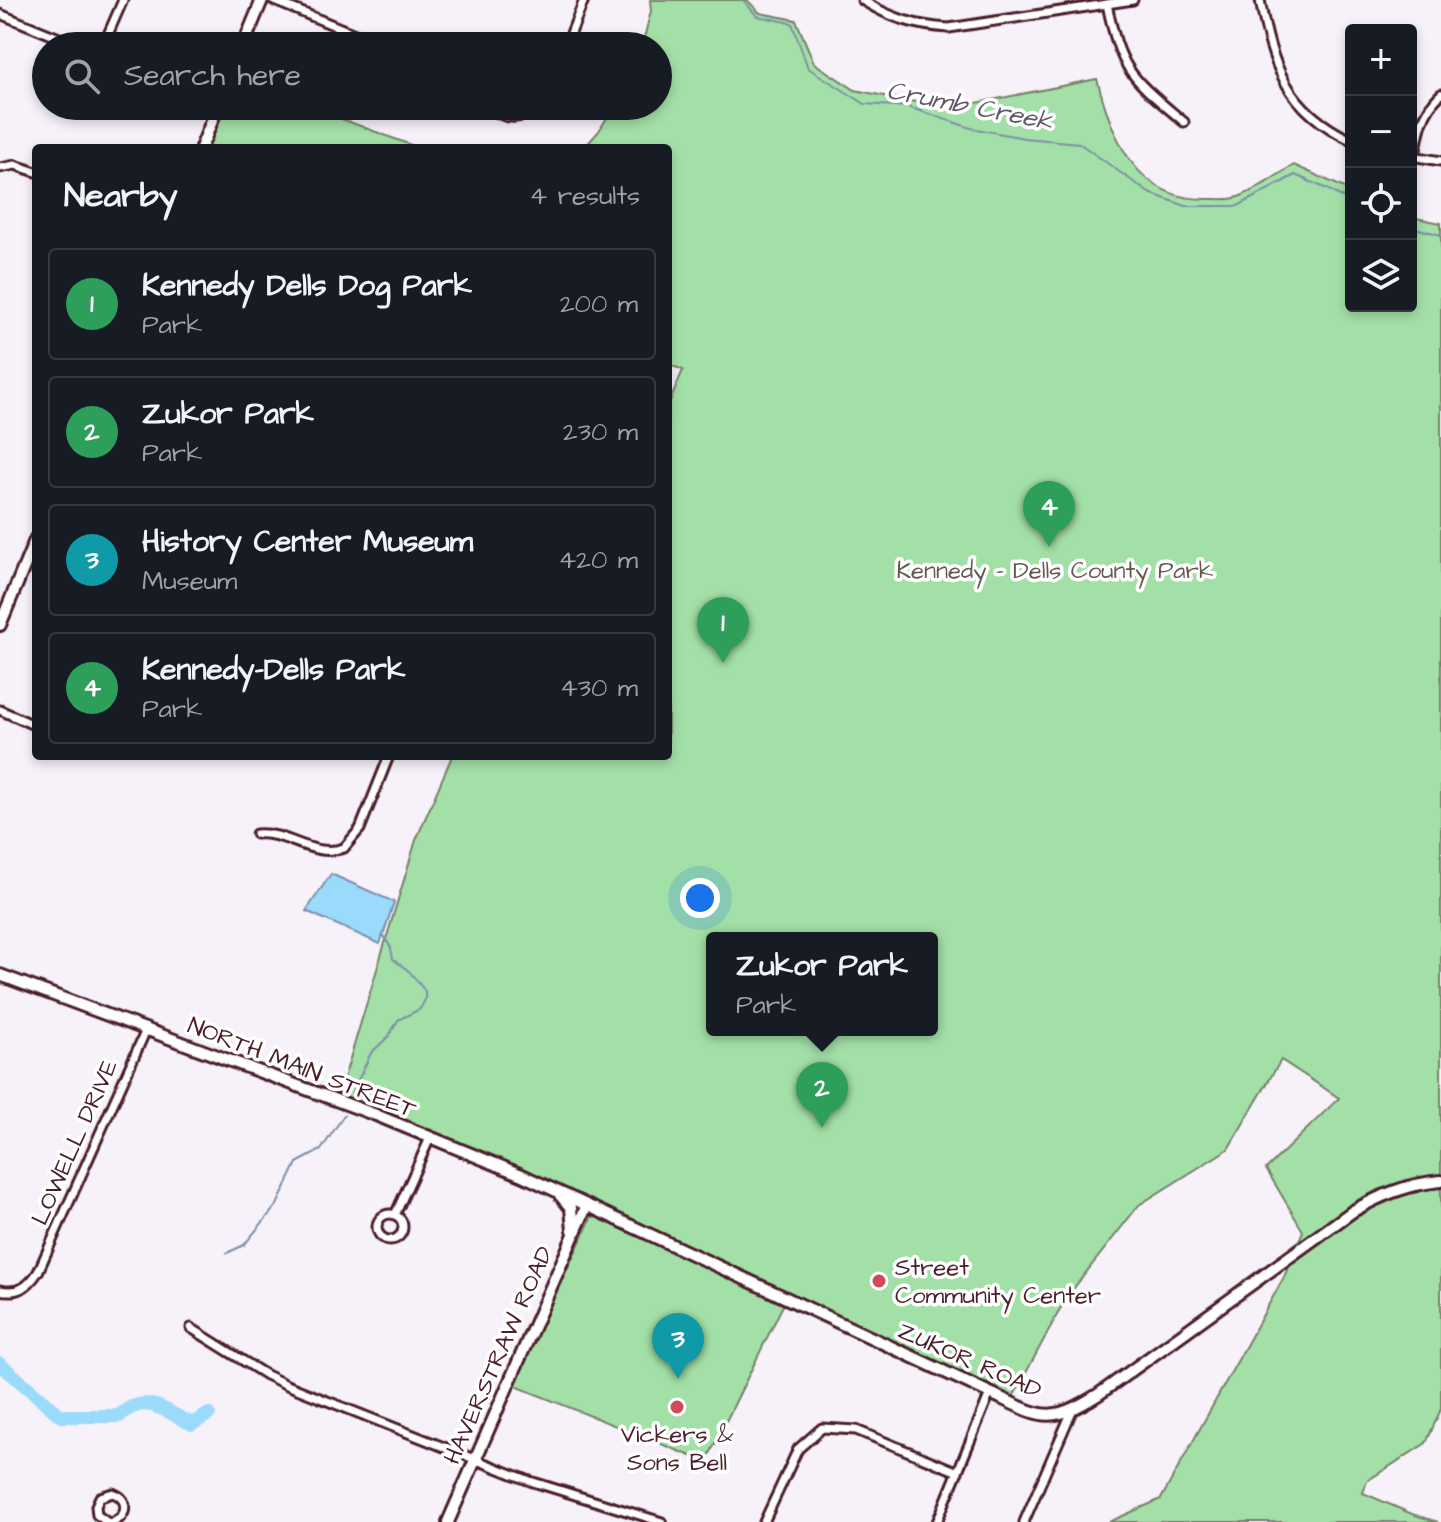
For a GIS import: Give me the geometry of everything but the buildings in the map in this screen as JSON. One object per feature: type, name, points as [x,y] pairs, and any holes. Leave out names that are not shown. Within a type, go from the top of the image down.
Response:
[{"type":"street","points":[[109,32],[123,0]]},
{"type":"street","points":[[249,32],[262,0]]},
{"type":"street","points":[[272,0],[350,32]]},
{"type":"street","points":[[571,32],[584,0]]},
{"type":"street","points":[[862,0],[902,21],[949,28],[1133,0]]},
{"type":"street","points":[[1260,0],[1271,50],[1286,87],[1317,121],[1345,137]]},
{"type":"street","points":[[1107,4],[1114,39],[1123,63],[1136,81],[1184,122]]},
{"type":"street","points":[[0,14],[44,32]]},
{"type":"street","points":[[1417,138],[1429,105],[1441,94]]},
{"type":"street","points":[[203,144],[212,120]]},
{"type":"street","points":[[1417,157],[1441,161]]},
{"type":"street","points":[[0,168],[15,165],[32,171]]},
{"type":"street","points":[[0,625],[5,598],[32,561]]},
{"type":"street","points":[[0,710],[32,724]]},
{"type":"street","points":[[256,834],[278,836],[321,852],[344,848],[360,829],[387,760]]},
{"type":"street","name":"NORTH MAIN STREET","points":[[0,975],[376,1115],[587,1205]]},
{"type":"street","name":"LOWELL DRIVE","points":[[0,1290],[21,1290],[31,1283],[38,1272],[146,1030]]},
{"type":"street","points":[[395,1215],[430,1138]]},
{"type":"street","points":[[1024,1522],[1072,1411],[1353,1211],[1379,1196],[1404,1187],[1441,1181]]},
{"type":"street","points":[[552,1189],[573,1212],[570,1240]]},
{"type":"street","name":"ZUKOR ROAD","points":[[587,1205],[1032,1412],[1047,1416],[1072,1411]]},
{"type":"street","name":"HAVERSTRAW ROAD","points":[[448,1522],[587,1205]]},
{"type":"street","points":[[191,1328],[287,1385],[530,1481],[662,1522]]},
{"type":"street","points":[[937,1522],[990,1393]]},
{"type":"street","points":[[764,1522],[798,1449],[822,1428],[856,1430],[958,1472]]},
{"type":"street","points":[[105,1522],[97,1515],[97,1501],[113,1493],[121,1497],[125,1507],[122,1517],[114,1522]]},
{"type":"green space","name":"Kennedy - Dells County Park","points":[[650,0],[747,0],[760,13],[796,20],[814,63],[855,90],[951,108],[1097,79],[1120,144],[1146,178],[1163,190],[1184,197],[1232,199],[1294,165],[1345,188],[1345,312],[1417,312],[1417,218],[1441,223],[1441,1409],[1426,1443],[1367,1481],[1363,1493],[1438,1522],[1109,1522],[1161,1499],[1284,1277],[1303,1231],[1266,1169],[1339,1098],[1281,1060],[1228,1149],[1139,1205],[1066,1298],[1012,1399],[604,1211],[339,1095],[416,840],[450,760],[672,760],[672,396],[683,370],[672,366],[672,144],[588,144],[606,120],[672,120],[672,32],[646,32],[651,11]]},
{"type":"green space","points":[[216,120],[344,120],[408,144],[206,144]]},
{"type":"green space","points":[[594,1212],[786,1299],[706,1462],[513,1385]]},
{"type":"water","points":[[331,874],[394,902],[380,944],[306,911]]},
{"type":"waterway","name":"Crumb Creek","points":[[743,0],[757,16],[792,23],[808,68],[865,104],[908,107],[971,128],[1024,138],[1079,143],[1149,193],[1186,206],[1238,206],[1295,175],[1345,199]]},
{"type":"waterway","name":"Crumb Creek","points":[[1417,229],[1441,235]]},
{"type":"waterway","points":[[352,1093],[371,1053],[389,1036],[398,1020],[420,1009],[425,1000],[425,991],[410,972],[393,959],[383,934]]},
{"type":"waterway","points":[[227,1253],[244,1245],[277,1205],[297,1163],[321,1150],[344,1115]]},
{"type":"waterway","points":[[0,1364],[61,1416],[119,1416],[128,1409],[146,1404],[192,1424],[209,1414]]},
{"type":"place","name":"Kennedy-Dells Park","points":[[1049,547]]},
{"type":"place","name":"Kennedy Dells Dog Park","points":[[723,663]]},
{"type":"place","name":"Zukor Park","points":[[822,1128]]},
{"type":"place","name":"Street Community Center","points":[[879,1281]]},
{"type":"place","name":"History Center Museum","points":[[678,1379]]},
{"type":"place","name":"Vickers & Sons Bell","points":[[677,1407]]}]
